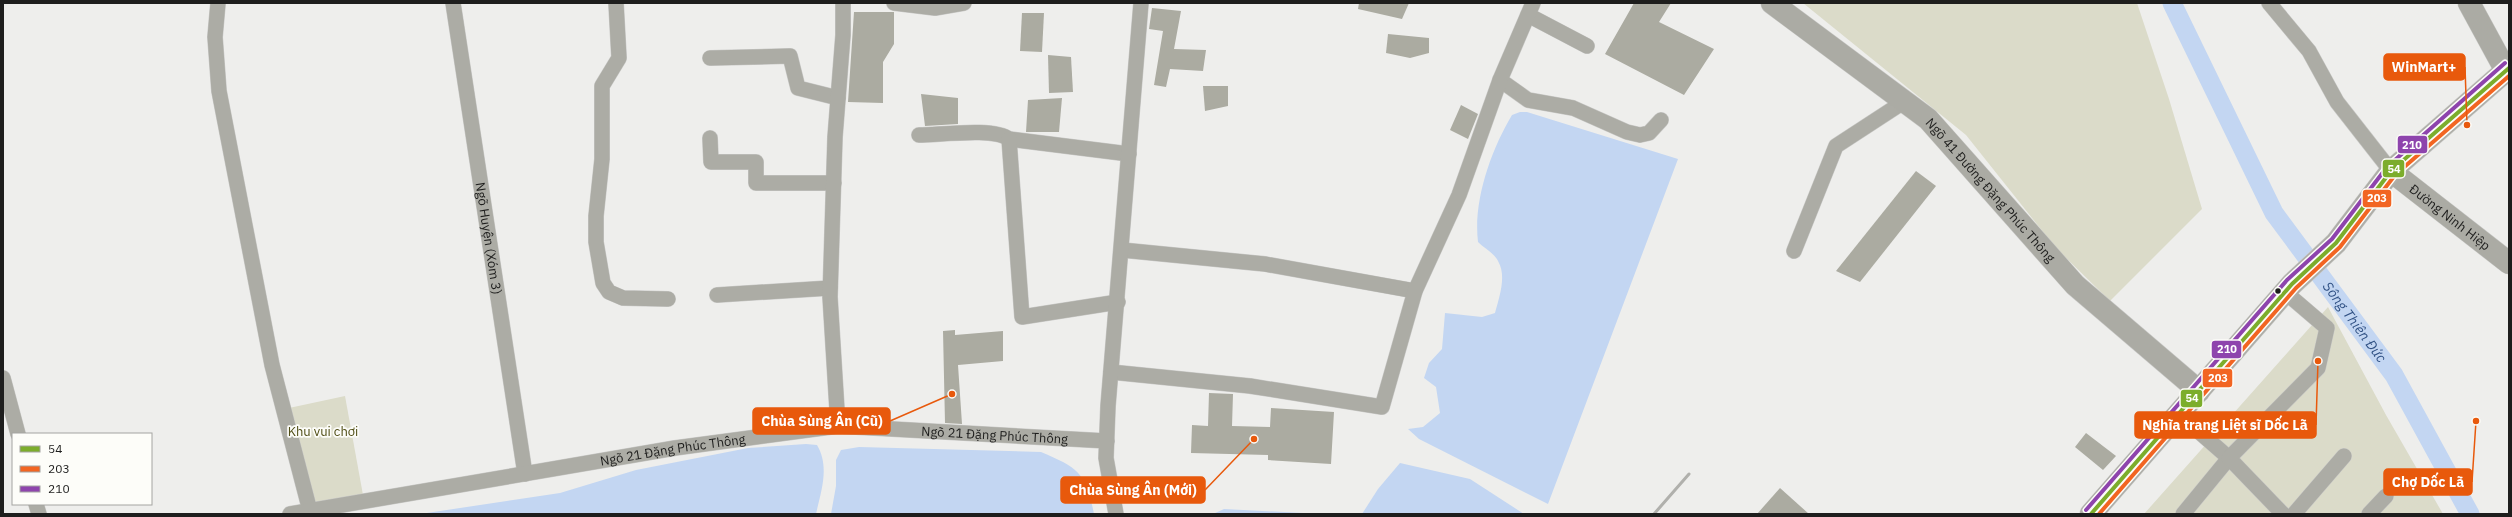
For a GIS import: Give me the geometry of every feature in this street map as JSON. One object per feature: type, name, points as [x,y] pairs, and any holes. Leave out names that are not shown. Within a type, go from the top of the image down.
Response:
[{"type":"main road","points":[[2091,514],[2180,415],[2288,288],[2336,243],[2391,171],[2507,69]]},
{"type":"street","points":[[218,3],[215,37],[219,91],[272,366],[310,511]]},
{"type":"street","name":"Ngõ Huyện (Xóm 3)","points":[[454,3],[525,474]]},
{"type":"street","points":[[616,3],[619,58],[602,86],[602,159],[596,216],[596,242],[603,283],[609,292],[623,298],[668,299]]},
{"type":"street","points":[[838,426],[830,288],[843,3]]},
{"type":"street","points":[[894,3],[935,8],[964,3]]},
{"type":"street","points":[[1116,514],[1106,458],[1111,372],[1118,302],[1141,3]]},
{"type":"street","name":"Ngõ 41 Đường Đặng Phúc Thông","points":[[1772,3],[1928,118],[2075,285],[2199,391]]},
{"type":"street","points":[[2269,3],[2309,51],[2337,102],[2391,171]]},
{"type":"street","points":[[2469,3],[2507,69]]},
{"type":"street","points":[[1111,372],[1250,386],[1382,407],[1415,291],[1459,195],[1500,80],[1530,9],[1587,46]]},
{"type":"street","points":[[710,58],[790,56],[798,88],[838,98]]},
{"type":"street","points":[[1500,80],[1528,100],[1573,108],[1627,132],[1640,135],[1650,133],[1661,120]]},
{"type":"street","points":[[1794,251],[1836,146],[1905,101]]},
{"type":"street","points":[[919,135],[991,133],[1004,136],[1009,140],[1129,154]]},
{"type":"street","points":[[710,138],[711,162],[756,162],[756,183],[834,183]]},
{"type":"street","points":[[1009,140],[1022,317],[1118,302]]},
{"type":"street","name":"Đường Ninh Hiệp","points":[[2391,171],[2509,263]]},
{"type":"street","points":[[1122,250],[1265,264],[1415,291]]},
{"type":"street","points":[[717,295],[830,288]]},
{"type":"street","points":[[2184,514],[2229,458],[2318,368],[2326,328],[2288,288]]},
{"type":"street","points":[[3,378],[18,433]]},
{"type":"street","points":[[2180,415],[2229,458],[2283,514]]},
{"type":"street","name":"Ngõ 21 Đặng Phúc Thông","points":[[290,514],[675,448],[838,426],[1107,441]]},
{"type":"street","points":[[2294,514],[2344,456]]},
{"type":"street","points":[[2369,514],[2386,496]]},
{"type":"green space","points":[[1803,3],[2137,3],[2169,99],[2202,209],[2110,301],[2055,247],[1966,135]]},
{"type":"green space","points":[[2328,307],[2386,415],[2443,514],[2144,514]]},
{"type":"green space","name":"Khu vui chơi","points":[[345,396],[363,495],[312,506],[289,408]]},
{"type":"water","points":[[1520,112],[1527,112],[1678,159],[1548,504],[1419,439],[1408,429],[1423,427],[1440,413],[1436,387],[1424,378],[1429,363],[1442,349],[1445,313],[1482,317],[1495,313],[1500,294],[1502,273],[1497,258],[1478,242],[1478,210],[1485,176],[1497,144],[1512,115]]},
{"type":"water","points":[[806,444],[817,445],[823,462],[824,470],[822,488],[816,514],[420,514],[560,493],[636,470],[748,448]]},
{"type":"water","points":[[859,447],[1041,452],[1064,463],[1079,474],[1088,489],[1094,514],[831,514],[836,486],[836,460],[841,450]]},
{"type":"water","points":[[1400,463],[1470,479],[1524,514],[1362,514],[1378,489]]},
{"type":"water","points":[[1224,509],[1322,514],[1213,514]]},
{"type":"building","points":[[1359,3],[1409,3],[1402,19],[1358,9]]},
{"type":"building","points":[[1634,3],[1671,3],[1659,22],[1714,49],[1684,95],[1605,54]]},
{"type":"building","points":[[1152,8],[1181,11],[1174,49],[1206,50],[1203,71],[1170,69],[1166,87],[1154,85],[1163,31],[1149,29]]},
{"type":"building","points":[[854,12],[894,12],[894,44],[883,62],[883,103],[848,102]]},
{"type":"building","points":[[1022,13],[1044,13],[1042,52],[1020,51]]},
{"type":"building","points":[[1388,34],[1429,38],[1429,53],[1410,58],[1386,53]]},
{"type":"building","points":[[1048,55],[1071,57],[1073,92],[1049,93]]},
{"type":"building","points":[[1203,86],[1228,86],[1228,106],[1205,111]]},
{"type":"building","points":[[921,94],[958,98],[958,124],[925,126]]},
{"type":"building","points":[[1062,98],[1059,132],[1026,132],[1028,100]]},
{"type":"building","points":[[1461,105],[1478,114],[1468,139],[1450,130]]},
{"type":"building","points":[[1916,171],[1936,186],[1860,282],[1836,271]]},
{"type":"building","points":[[955,330],[955,335],[1003,331],[1003,361],[958,365],[962,424],[945,423],[943,331]]},
{"type":"building","points":[[1209,393],[1233,394],[1232,426],[1270,427],[1271,408],[1334,412],[1331,464],[1268,460],[1268,455],[1191,453],[1192,425],[1208,426]]},
{"type":"building","points":[[2086,433],[2116,456],[2103,470],[2075,447]]},
{"type":"building","points":[[1780,488],[1809,514],[1757,514]]},
{"type":"waterway","name":"Sông Thiên Đức","points":[[2172,3],[2274,213],[2394,375],[2470,514]]},
{"type":"railway","points":[[1654,514],[1689,474]]},
{"type":"transit line","name":"210","points":[[2086,510],[2287,280],[2332,239],[2387,167],[2505,63]]},
{"type":"transit line","name":"54","points":[[2091,514],[2292,284],[2336,243],[2391,171],[2509,68]]},
{"type":"transit line","name":"203","points":[[2099,514],[2296,288],[2340,247],[2395,175],[2509,76]]},
{"type":"place","name":"WinMart+","points":[[2467,125]]},
{"type":"place","name":"Nghĩa trang Liệt sĩ Dốc Lã","points":[[2318,361]]},
{"type":"place","name":"Chùa Sùng Ân (Cũ)","points":[[952,394]]},
{"type":"place","name":"Chợ Dốc Lã","points":[[2476,421]]},
{"type":"place","name":"Chùa Sùng Ân (Mới)","points":[[1254,439]]}]
